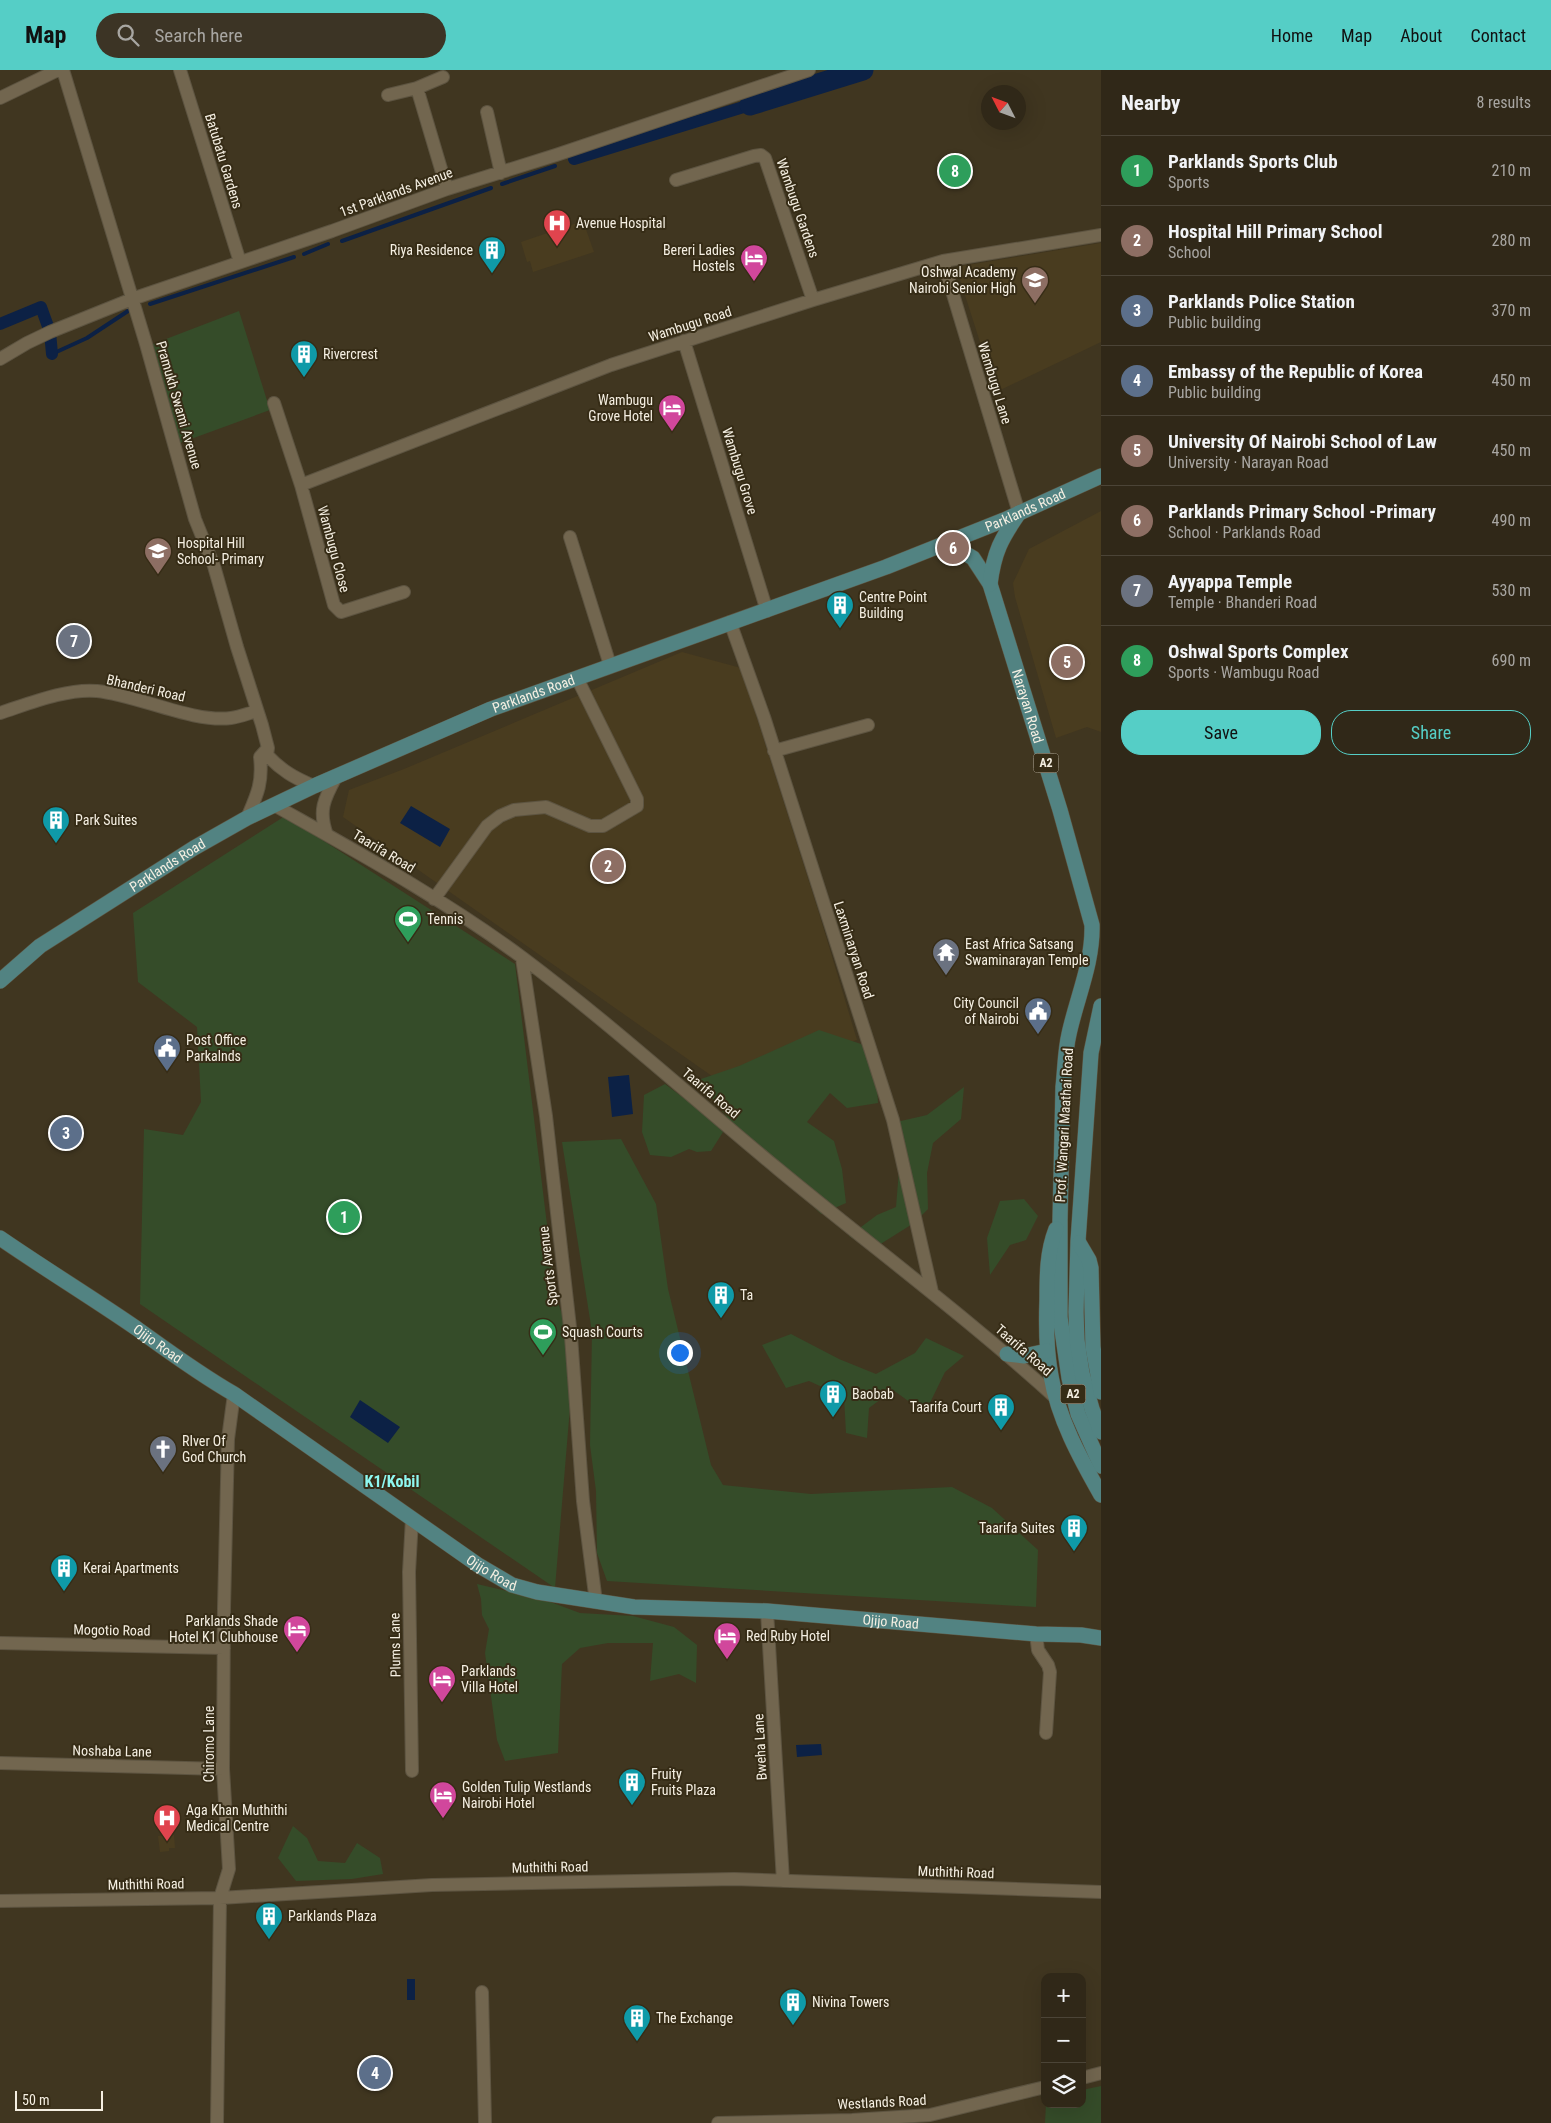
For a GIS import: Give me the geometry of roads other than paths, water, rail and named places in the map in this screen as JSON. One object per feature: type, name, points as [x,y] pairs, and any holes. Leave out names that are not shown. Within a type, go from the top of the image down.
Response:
[{"type":"main road","name":"Parklands Road","points":[[0,982],[40,946],[194,848],[246,818],[314,786],[428,735],[610,665],[730,622],[767,611],[947,543],[1100,478]]},
{"type":"main road","name":"A2","points":[[990,584],[996,550],[1019,513]]},
{"type":"main road","points":[[947,543],[973,558],[990,584]]},
{"type":"main road","name":"Narayan Road","points":[[990,584],[1082,882],[1092,925],[1093,943]]},
{"type":"main road","name":"Prof. Wangari Maathai Road","points":[[1093,943],[1085,980],[1069,1034],[1063,1087],[1060,1317],[1069,1378],[1078,1414],[1101,1466]]},
{"type":"main road","name":"Prof. Wangari Maathai Road","points":[[1101,1006],[1091,1053],[1078,1241],[1076,1312],[1077,1340],[1082,1373],[1092,1409],[1101,1432]]},
{"type":"main road","name":"Prof. Wangari Maathai Road","points":[[1060,1220],[1050,1244],[1047,1260],[1048,1350],[1051,1377],[1063,1418],[1101,1495]]},
{"type":"main road","name":"Ojijo Road","points":[[0,1238],[135,1328],[200,1375],[234,1394],[478,1565],[512,1585],[537,1592],[634,1607],[767,1611],[1036,1634],[1081,1635]]},
{"type":"main road","points":[[1078,1241],[1089,1260],[1091,1268],[1093,1347],[1101,1392]]},
{"type":"main road","points":[[1007,1354],[1031,1356],[1048,1350]]},
{"type":"main road","points":[[1081,1635],[1101,1629]]},
{"type":"main road","points":[[1081,1635],[1101,1638]]},
{"type":"street","points":[[0,98],[58,70]]},
{"type":"street","name":"Pramukh Swami Avenue","points":[[63,70],[132,299],[195,519],[214,566],[268,748],[267,755],[287,774],[314,786]]},
{"type":"street","name":"Batubatu Gardens","points":[[180,70],[240,262]]},
{"type":"street","name":"1st Parklands Avenue","points":[[0,360],[26,343],[132,299],[332,231],[447,189],[501,173],[793,73],[808,70]]},
{"type":"street","points":[[388,95],[417,88],[444,77]]},
{"type":"street","points":[[417,88],[447,189]]},
{"type":"street","points":[[487,112],[501,173]]},
{"type":"street","name":"Wambugu Gardens","points":[[676,180],[754,156],[761,155],[766,158],[813,300]]},
{"type":"street","name":"Wambugu Road","points":[[301,485],[611,365],[813,300],[943,261],[1101,235]]},
{"type":"street","name":"Wambugu Lane","points":[[943,261],[1019,513]]},
{"type":"street","name":"Wambugu Grove","points":[[684,341],[767,611]]},
{"type":"street","points":[[274,403],[301,485]]},
{"type":"street","name":"Wambugu Close","points":[[301,485],[334,605],[338,610],[342,612],[404,592]]},
{"type":"street","points":[[570,537],[610,665]]},
{"type":"street","name":"Laxminaryan Road","points":[[730,622],[774,751],[893,1120],[932,1292]]},
{"type":"street","points":[[434,900],[487,826],[500,816],[514,810],[546,807],[590,826],[603,826],[637,806],[637,799],[576,678]]},
{"type":"street","name":"Bhanderi Road","points":[[0,713],[43,699],[94,691],[114,693],[190,714],[218,718],[232,718],[257,711]]},
{"type":"street","points":[[774,751],[868,725]]},
{"type":"street","points":[[246,818],[258,793],[261,781],[260,757],[268,748]]},
{"type":"street","points":[[327,836],[322,822],[322,812],[336,777]]},
{"type":"street","name":"Taarifa Road","points":[[274,805],[434,900],[522,958],[623,1037],[779,1170],[1007,1354],[1057,1399]]},
{"type":"street","name":"Sports Avenue","points":[[522,958],[546,1116],[571,1336],[583,1501],[596,1602]]},
{"type":"street","name":"Chiromo Lane","points":[[217,2123],[220,1898],[229,1869],[223,1769],[224,1648],[228,1439],[234,1394]]},
{"type":"street","name":"Plums Lane","points":[[412,1519],[409,1572],[412,1771]]},
{"type":"street","name":"Bweha Lane","points":[[767,1611],[783,1881]]},
{"type":"street","points":[[1036,1634],[1038,1650],[1048,1665],[1050,1672],[1046,1734]]},
{"type":"street","name":"Mogotio Road","points":[[0,1643],[224,1648]]},
{"type":"street","name":"Noshaba Lane","points":[[0,1763],[223,1769]]},
{"type":"street","name":"Muthithi Road","points":[[0,1902],[220,1898],[393,1887],[734,1879],[1101,1892]]},
{"type":"street","points":[[482,1992],[485,2123]]},
{"type":"street","points":[[1086,2077],[1101,2073]]},
{"type":"street","name":"Westlands Road","points":[[718,2123],[852,2120],[930,2115],[1041,2088]]},
{"type":"water","points":[[411,806],[450,829],[440,847],[400,823]]},
{"type":"water","points":[[629,1075],[633,1114],[612,1117],[608,1077]]},
{"type":"water","points":[[360,1400],[400,1427],[388,1443],[350,1417]]},
{"type":"water","points":[[821,1744],[822,1755],[797,1757],[796,1745]]},
{"type":"water","points":[[407,1979],[415,1979],[415,2000],[407,2000]]},
{"type":"waterway","points":[[750,105],[863,70]]},
{"type":"waterway","points":[[574,159],[750,105]]},
{"type":"waterway","points":[[502,184],[555,166]]},
{"type":"waterway","points":[[342,241],[491,188]]},
{"type":"waterway","points":[[304,254],[328,244]]},
{"type":"waterway","points":[[150,304],[294,257]]},
{"type":"waterway","points":[[0,324],[41,307],[50,332],[52,354]]},
{"type":"waterway","points":[[52,354],[87,338],[128,311]]},
{"type":"place","name":"Oshwal Sports Complex","points":[[955,171]]},
{"type":"place","name":"Avenue Hospital","points":[[557,247]]},
{"type":"place","name":"Riya Residence","points":[[492,274]]},
{"type":"place","name":"Bereri Ladies Hostels","points":[[754,282]]},
{"type":"place","name":"Oshwal Academy Nairobi Senior High","points":[[1035,304]]},
{"type":"place","name":"Rivercrest","points":[[304,378]]},
{"type":"place","name":"Wambugu Grove Hotel","points":[[672,432]]},
{"type":"place","name":"Parklands Primary School -Primary","points":[[953,548]]},
{"type":"place","name":"Hospital Hill School- Primary","points":[[158,575]]},
{"type":"place","name":"Centre Point Building","points":[[840,629]]},
{"type":"place","name":"Ayyappa Temple","points":[[74,641]]},
{"type":"place","name":"University Of Nairobi School of Law","points":[[1067,662]]},
{"type":"place","name":"Park Suites","points":[[56,844]]},
{"type":"place","name":"Hospital Hill Primary School","points":[[608,866]]},
{"type":"place","name":"Tennis","points":[[408,943]]},
{"type":"place","name":"East Africa Satsang Swaminarayan Temple","points":[[946,976]]},
{"type":"place","name":"City Council of Nairobi","points":[[1038,1035]]},
{"type":"place","name":"Post Office Parkalnds","points":[[167,1072]]},
{"type":"place","name":"Parklands Police Station","points":[[66,1133]]},
{"type":"place","name":"Parklands Sports Club","points":[[344,1217]]},
{"type":"place","name":"Ta","points":[[721,1319]]},
{"type":"place","name":"Squash Courts","points":[[543,1356]]},
{"type":"place","name":"Baobab","points":[[833,1418]]},
{"type":"place","name":"Taarifa Court","points":[[1001,1431]]},
{"type":"place","name":"RIver Of God Church","points":[[163,1473]]},
{"type":"place","name":"Taarifa Suites","points":[[1074,1552]]},
{"type":"place","name":"Kerai Apartments","points":[[64,1592]]},
{"type":"place","name":"Parklands Shade Hotel K1 Clubhouse","points":[[297,1653]]},
{"type":"place","name":"Red Ruby Hotel","points":[[727,1660]]},
{"type":"place","name":"Parklands Villa Hotel","points":[[442,1703]]},
{"type":"place","name":"Fruity Fruits Plaza","points":[[632,1806]]},
{"type":"place","name":"Golden Tulip Westlands Nairobi Hotel","points":[[443,1819]]},
{"type":"place","name":"Aga Khan Muthithi Medical Centre","points":[[167,1842]]},
{"type":"place","name":"Parklands Plaza","points":[[269,1940]]},
{"type":"place","name":"Nivina Towers","points":[[793,2026]]},
{"type":"place","name":"The Exchange","points":[[637,2042]]},
{"type":"place","name":"Embassy of the Republic of Korea","points":[[375,2073]]},
{"type":"district","name":"K1/Kobil","points":[[392,1481]]}]
